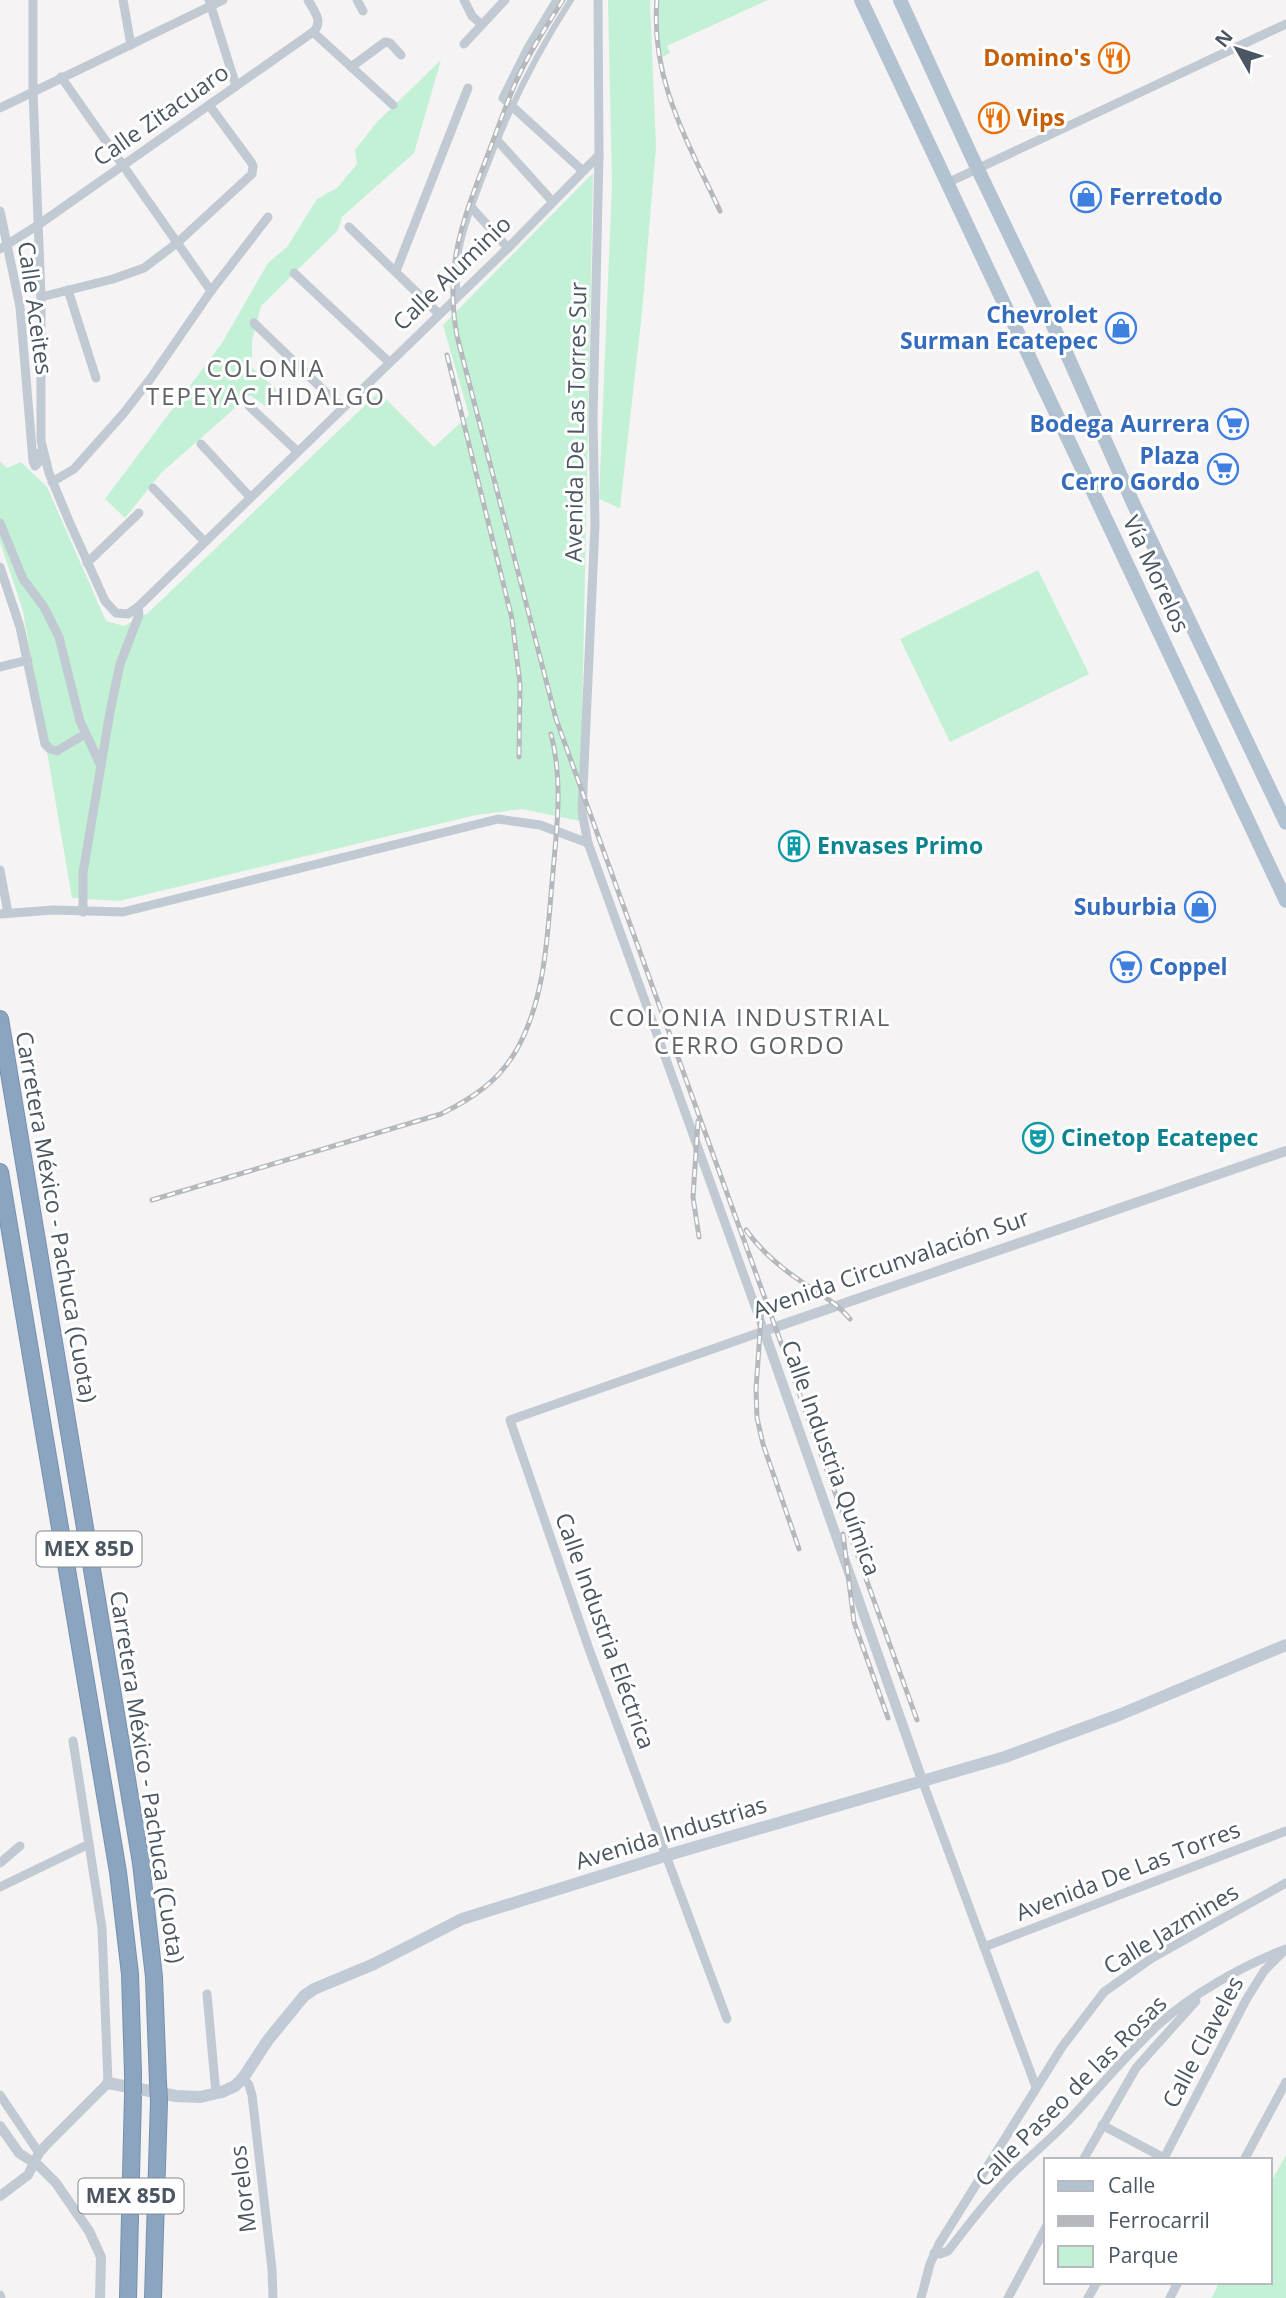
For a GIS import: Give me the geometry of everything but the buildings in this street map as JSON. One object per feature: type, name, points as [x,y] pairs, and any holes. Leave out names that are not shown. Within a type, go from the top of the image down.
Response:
[{"type":"highway","name":"Carretera México - Pachuca (Cuota)","points":[[0,1019],[140,1851],[154,1977],[159,2101],[153,2298]]},
{"type":"highway","name":"Carretera México - Pachuca (Cuota)","points":[[0,1172],[118,1872],[130,1974],[133,2094],[128,2298]]},
{"type":"main road","name":"Vía Morelos","points":[[861,0],[1286,901]]},
{"type":"main road","name":"Vía Morelos","points":[[900,0],[1069,359],[1133,503],[1286,823]]},
{"type":"main road","name":"Avenida Industrias","points":[[108,2082],[176,2096],[200,2097],[216,2094],[235,2086],[243,2078],[295,2005],[314,1989],[374,1964],[462,1919],[1049,1742],[1286,1646]]},
{"type":"street","points":[[33,0],[33,91],[41,297],[41,441],[52,482],[88,563],[139,513]]},
{"type":"street","points":[[123,0],[131,45]]},
{"type":"street","points":[[0,108],[131,45],[210,3],[223,0]]},
{"type":"street","points":[[308,0],[319,21],[318,28],[313,32],[393,105]]},
{"type":"street","points":[[357,0],[363,11]]},
{"type":"street","points":[[464,0],[472,16],[481,24]]},
{"type":"street","points":[[464,44],[505,0]]},
{"type":"street","points":[[557,0],[528,48],[503,98],[583,171]]},
{"type":"street","points":[[458,295],[458,261],[471,207],[511,106],[571,0]]},
{"type":"street","name":"Avenida De Las Torres Sur","points":[[589,843],[582,812],[582,796],[594,551],[593,419],[599,155],[598,0]]},
{"type":"street","points":[[210,3],[236,86]]},
{"type":"street","points":[[947,183],[1286,24]]},
{"type":"street","name":"Calle Zitacuaro","points":[[4,246],[313,32]]},
{"type":"street","points":[[351,66],[385,42],[390,43],[401,55]]},
{"type":"street","points":[[61,78],[211,291]]},
{"type":"street","points":[[396,271],[468,89]]},
{"type":"street","points":[[41,297],[136,271],[177,243],[252,174],[253,166],[209,105]]},
{"type":"street","points":[[497,140],[553,202]]},
{"type":"street","name":"Calle Aluminio","points":[[88,563],[105,601],[116,613],[128,614],[138,607],[599,155]]},
{"type":"street","points":[[471,207],[508,247]]},
{"type":"street","name":"Calle Aceites","points":[[0,211],[4,246],[20,307],[35,466],[40,462],[41,441]]},
{"type":"street","points":[[52,482],[75,469],[123,414],[268,217]]},
{"type":"street","points":[[349,227],[439,314]]},
{"type":"street","points":[[294,273],[389,362]]},
{"type":"street","points":[[68,290],[96,378]]},
{"type":"street","points":[[254,323],[341,407]]},
{"type":"street","points":[[249,407],[297,451]]},
{"type":"street","points":[[201,444],[250,497]]},
{"type":"street","points":[[153,488],[204,541]]},
{"type":"street","points":[[0,523],[23,579],[44,607],[59,637],[85,734],[100,764]]},
{"type":"street","points":[[0,568],[20,627],[46,744],[57,751],[85,734]]},
{"type":"street","points":[[83,912],[83,873],[100,764],[120,664],[139,615],[138,607]]},
{"type":"street","points":[[0,667],[28,660]]},
{"type":"street","points":[[0,870],[4,913],[53,910],[123,912],[498,819],[540,825],[589,843]]},
{"type":"street","name":"Calle Industria Química","points":[[589,843],[922,1780],[1037,2087]]},
{"type":"street","name":"Avenida Circunvalación Sur","points":[[510,1420],[1286,1151]]},
{"type":"street","name":"Calle Industria Eléctrica","points":[[510,1420],[589,1649],[727,2019]]},
{"type":"street","points":[[0,2196],[23,2180],[36,2158],[108,2082],[102,1928],[73,1741]]},
{"type":"street","name":"Avenida De Las Torres","points":[[984,1947],[1286,1831]]},
{"type":"street","points":[[0,1887],[89,1844]]},
{"type":"street","points":[[0,1863],[20,1846]]},
{"type":"street","name":"Calle Jazmines","points":[[921,2298],[934,2253],[1037,2087],[1093,2006],[1113,1984],[1152,1958],[1286,1883]]},
{"type":"street","name":"Calle Paseo de las Rosas","points":[[934,2253],[940,2255],[948,2251],[988,2200],[1070,2119],[1138,2044],[1168,2017],[1201,1994],[1267,1956],[1286,1949]]},
{"type":"street","name":"Calle Claveles","points":[[1164,2158],[1246,2000],[1264,1971],[1286,1949]]},
{"type":"street","points":[[207,1994],[216,2094]]},
{"type":"street","points":[[1084,2158],[1143,2059],[1175,2027],[1201,1994]]},
{"type":"street","name":"Morelos","points":[[243,2078],[252,2095],[273,2298]]},
{"type":"street","points":[[1245,2158],[1286,2082]]},
{"type":"street","points":[[0,2095],[36,2158],[56,2183],[97,2246],[102,2270],[100,2298]]},
{"type":"street","points":[[1102,2125],[1161,2158]]},
{"type":"street","points":[[0,2126],[19,2153],[36,2158]]},
{"type":"street","points":[[1008,2298],[1044,2231]]},
{"type":"green space","points":[[608,0],[650,0],[656,147],[642,312],[620,508],[599,499],[612,185]]},
{"type":"green space","points":[[654,0],[768,0],[667,46],[670,53],[658,59]]},
{"type":"green space","points":[[441,60],[414,153],[342,217],[338,230],[261,306],[252,341],[252,368],[280,392],[265,406],[250,395],[161,473],[125,518],[105,499],[222,343],[268,263],[287,247],[317,199],[337,188],[357,164],[355,150],[377,122]]},
{"type":"green space","points":[[593,173],[580,821],[522,809],[476,815],[119,901],[72,898],[23,611],[0,542],[0,461],[7,468],[21,462],[47,487],[106,621],[124,626],[148,613],[379,392],[434,447],[469,415],[443,325]]},
{"type":"green space","points":[[1038,570],[1089,674],[950,742],[900,639]]},
{"type":"green space","points":[[1286,2155],[1286,2298],[1212,2298],[1218,2284],[1272,2284],[1272,2180]]},
{"type":"railway","points":[[563,0],[531,51],[515,84],[464,222],[458,243],[453,286],[457,336],[556,719],[917,1720]]},
{"type":"railway","points":[[657,0],[656,29],[665,83],[684,135],[720,211]]},
{"type":"railway","points":[[447,355],[512,619],[520,684],[519,757]]},
{"type":"railway","points":[[152,1200],[441,1114],[474,1095],[502,1070],[526,1030],[534,1010],[543,968],[558,808],[557,771],[551,734]]},
{"type":"railway","points":[[698,1121],[693,1197],[699,1237]]},
{"type":"railway","points":[[746,1230],[779,1265],[834,1303],[850,1319]]},
{"type":"railway","points":[[762,1304],[756,1389],[757,1418],[763,1444],[799,1549]]},
{"type":"railway","points":[[843,1534],[854,1622],[888,1718]]},
{"type":"place","name":"Domino's","points":[[1114,58]]},
{"type":"place","name":"Vips","points":[[994,118]]},
{"type":"place","name":"Ferretodo","points":[[1086,197]]},
{"type":"place","name":"Chevrolet Surman Ecatepec","points":[[1121,328]]},
{"type":"place","name":"Bodega Aurrera","points":[[1233,424]]},
{"type":"place","name":"Plaza Cerro Gordo","points":[[1223,469]]},
{"type":"place","name":"Envases Primo","points":[[794,846]]},
{"type":"place","name":"Suburbia","points":[[1200,907]]},
{"type":"place","name":"Coppel","points":[[1126,967]]},
{"type":"place","name":"Cinetop Ecatepec","points":[[1038,1138]]},
{"type":"district","name":"COLONIA TEPEYAC HIDALGO","points":[[266,383]]},
{"type":"district","name":"COLONIA INDUSTRIAL CERRO GORDO","points":[[750,1032]]}]
